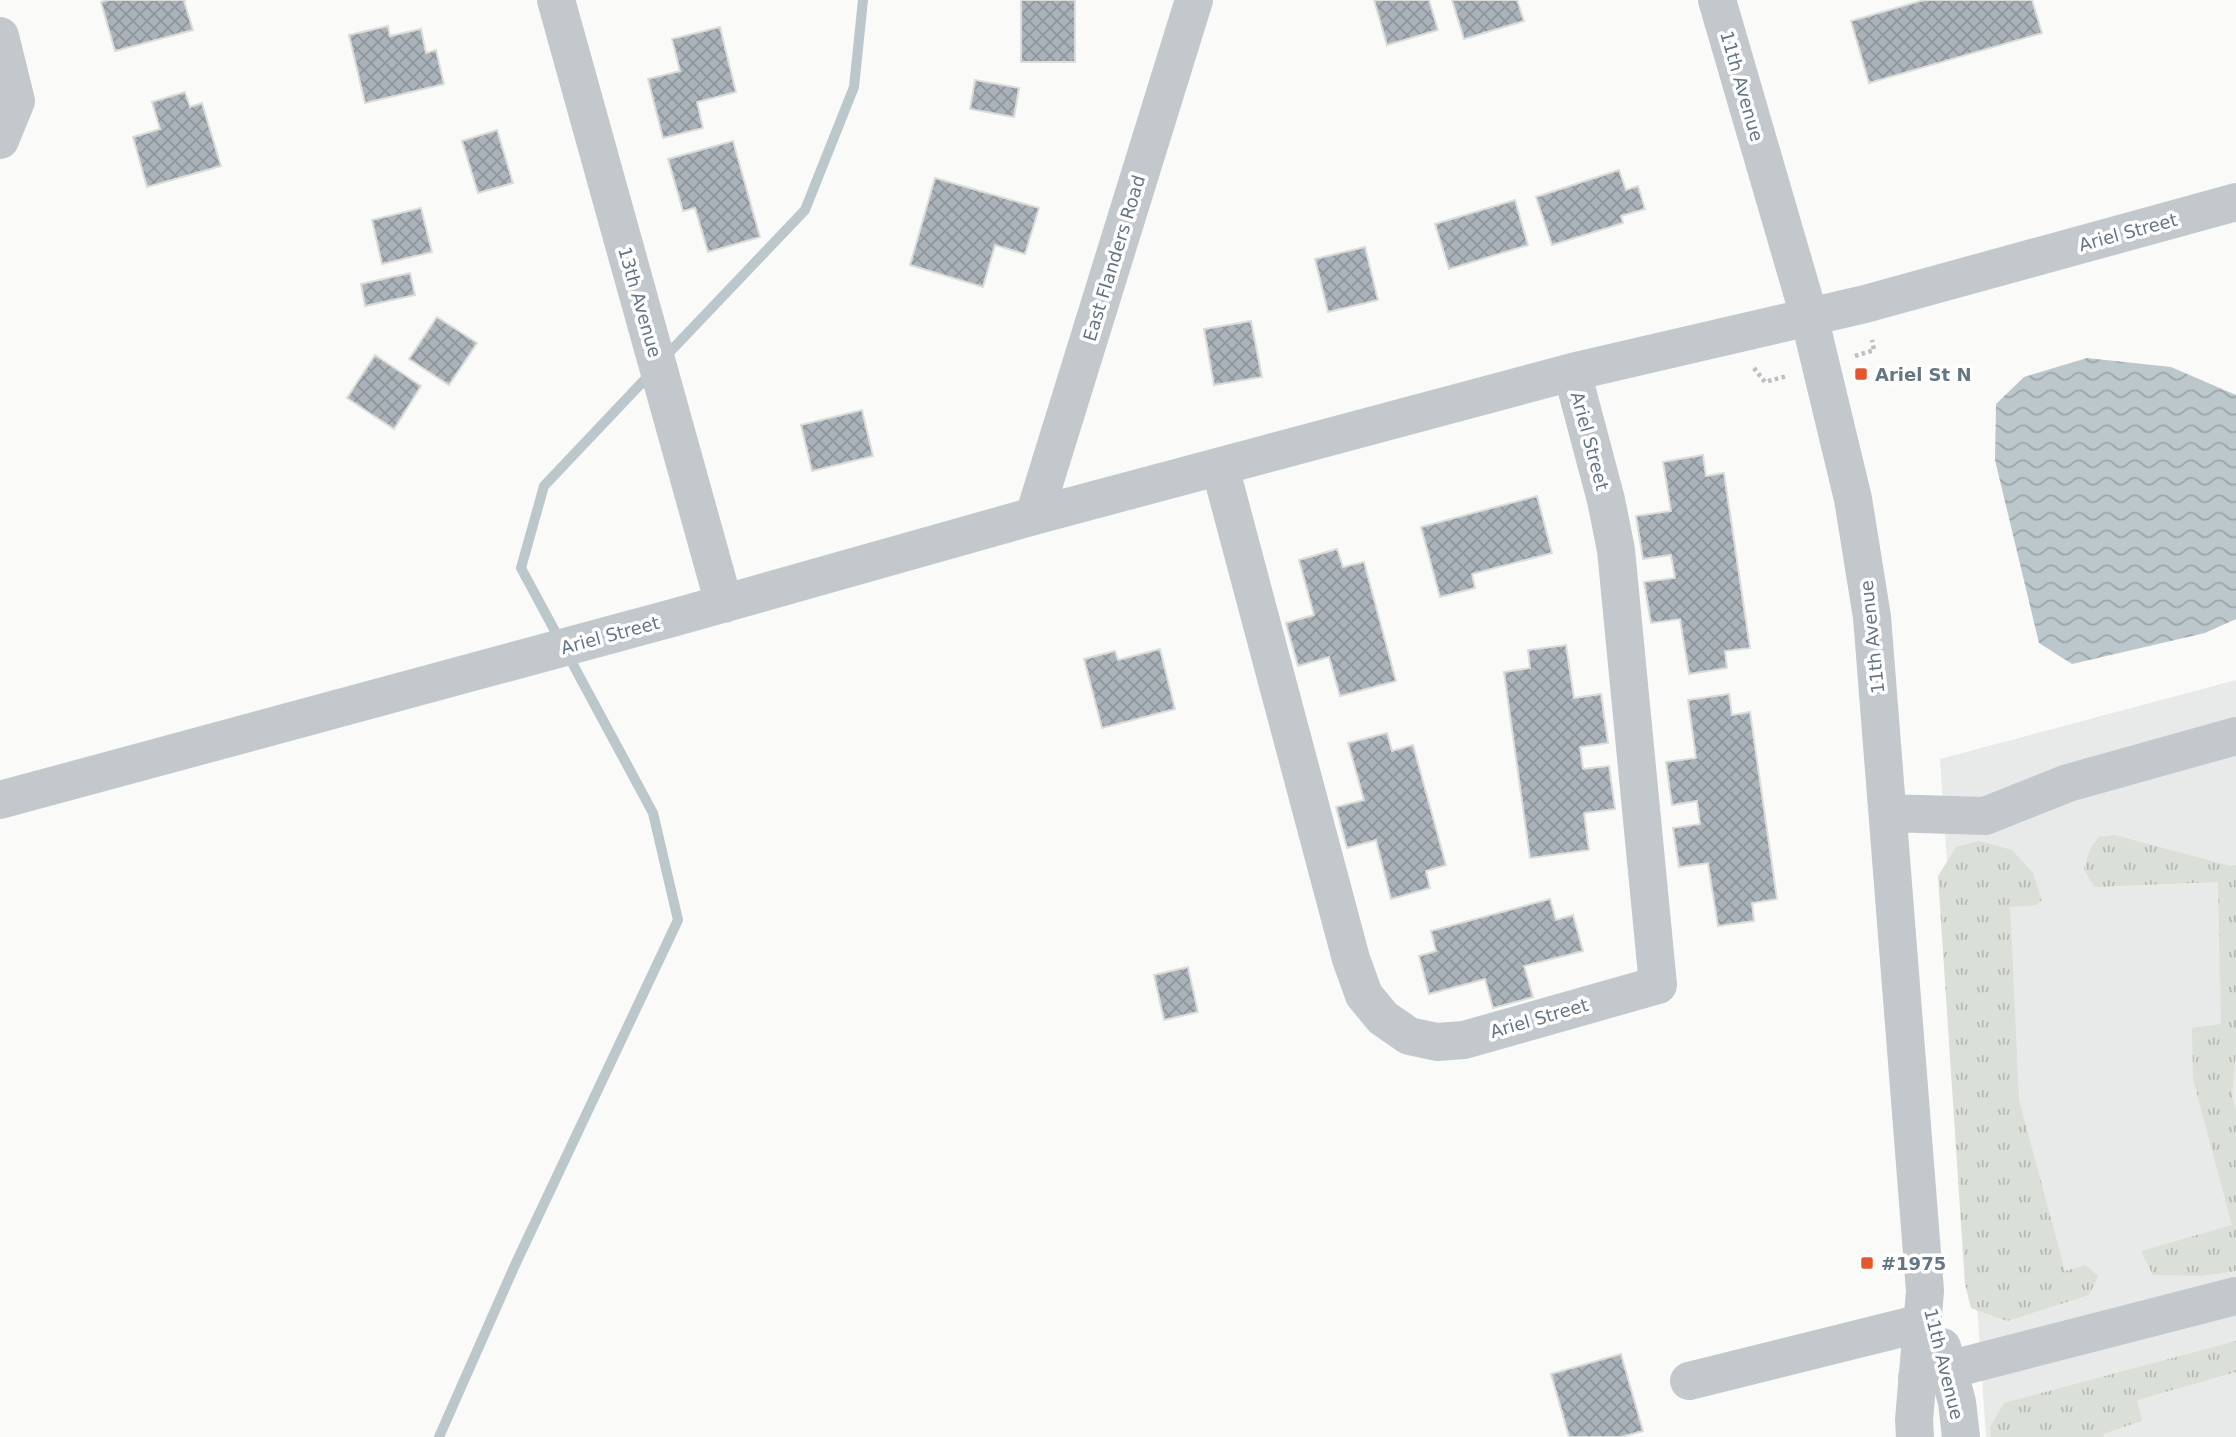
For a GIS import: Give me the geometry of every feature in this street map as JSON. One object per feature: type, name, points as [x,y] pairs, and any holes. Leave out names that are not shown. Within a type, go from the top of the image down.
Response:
[{"type":"street","name":"13th Avenue","points":[[556,0],[724,604]]},
{"type":"street","name":"East Flanders Road","points":[[1034,516],[1194,0]]},
{"type":"street","name":"11th Avenue","points":[[1717,0],[1809,316],[1853,499],[1872,617],[1924,1307],[1933,1374],[1914,1420],[1915,1437]]},
{"type":"street","points":[[0,36],[16,101],[0,140]]},
{"type":"street","name":"Ariel Street","points":[[0,800],[724,604],[1034,516],[1572,372],[1865,304],[2236,202]]},
{"type":"street","name":"Ariel Street","points":[[1220,467],[1347,946],[1364,995],[1383,1017],[1409,1036],[1437,1042],[1464,1040],[1658,985],[1616,550],[1606,500],[1572,372]]},
{"type":"street","points":[[1888,813],[1985,816],[2068,783],[2236,736]]},
{"type":"street","points":[[1933,1374],[2236,1296]]},
{"type":"street","points":[[1689,1381],[1924,1307]]},
{"type":"street","name":"11th Avenue","points":[[1933,1374],[1958,1402],[1961,1437]]},
{"type":"shaded area","points":[[2236,680],[2236,1437],[1986,1437],[1940,759]]},
{"type":"green space","points":[[2115,835],[2230,866],[2236,865],[2236,1052],[2232,1096],[2236,1110],[2236,1271],[2200,1276],[2153,1275],[2141,1251],[2232,1225],[2193,1079],[2192,1028],[2221,1024],[2218,882],[2094,887],[2084,869],[2090,849],[2098,837]]},
{"type":"green space","points":[[1979,841],[2012,850],[2033,873],[2042,900],[2036,905],[2010,907],[2019,1100],[2065,1271],[2086,1265],[2098,1276],[2089,1295],[2007,1321],[1971,1308],[1965,1284],[1938,876],[1956,847]]},
{"type":"green space","points":[[2236,1341],[2236,1372],[2137,1400],[2142,1421],[2103,1434],[2104,1437],[1991,1437],[1990,1427],[2004,1403]]},
{"type":"water","points":[[2087,358],[2171,367],[2236,395],[2236,619],[2205,633],[2072,664],[2039,643],[1995,460],[1996,404],[2024,377]]},
{"type":"building","points":[[186,0],[184,1],[193,30],[115,51],[101,2]]},
{"type":"building","points":[[1021,0],[1075,0],[1075,62],[1021,62]]},
{"type":"building","points":[[1374,0],[1429,0],[1438,30],[1387,45]]},
{"type":"building","points":[[1452,0],[1517,0],[1524,21],[1464,39]]},
{"type":"building","points":[[1924,0],[2032,0],[2042,33],[1869,83],[1851,21]]},
{"type":"building","points":[[388,26],[390,36],[421,29],[426,53],[436,50],[444,84],[365,103],[349,35]]},
{"type":"building","points":[[720,27],[736,92],[697,102],[703,128],[663,138],[648,79],[680,71],[672,39]]},
{"type":"building","points":[[975,80],[1019,88],[1014,117],[970,109]]},
{"type":"building","points":[[185,92],[190,107],[202,103],[221,166],[147,187],[133,137],[160,129],[152,102]]},
{"type":"building","points":[[497,130],[513,183],[478,193],[462,141]]},
{"type":"building","points":[[733,141],[760,237],[708,252],[695,208],[683,211],[668,159]]},
{"type":"building","points":[[1619,170],[1626,190],[1638,186],[1645,209],[1621,216],[1623,223],[1552,245],[1536,197]]},
{"type":"building","points":[[935,178],[1039,208],[1025,254],[995,245],[983,287],[910,265]]},
{"type":"building","points":[[1515,200],[1528,245],[1449,269],[1435,224]]},
{"type":"building","points":[[421,208],[432,252],[382,264],[372,220]]},
{"type":"building","points":[[1365,247],[1378,300],[1328,312],[1315,259]]},
{"type":"building","points":[[410,273],[415,295],[365,306],[361,284]]},
{"type":"building","points":[[437,317],[477,343],[449,385],[409,359]]},
{"type":"building","points":[[1251,321],[1262,377],[1214,385],[1204,329]]},
{"type":"building","points":[[375,355],[421,386],[394,429],[347,398]]},
{"type":"building","points":[[862,410],[873,456],[812,471],[801,425]]},
{"type":"building","points":[[1703,455],[1706,476],[1724,473],[1750,648],[1725,651],[1727,668],[1689,674],[1680,619],[1651,623],[1644,582],[1675,578],[1671,555],[1643,559],[1636,516],[1671,511],[1663,462]]},
{"type":"building","points":[[1537,496],[1552,553],[1472,574],[1475,588],[1440,597],[1421,527]]},
{"type":"building","points":[[1337,549],[1343,567],[1364,562],[1396,681],[1340,696],[1329,657],[1298,666],[1286,623],[1314,615],[1299,560]]},
{"type":"building","points":[[1566,645],[1574,698],[1601,694],[1608,743],[1580,747],[1583,769],[1609,766],[1615,809],[1584,813],[1589,850],[1530,858],[1504,672],[1530,668],[1528,650]]},
{"type":"building","points":[[1160,649],[1175,709],[1102,728],[1084,659],[1115,651],[1118,660]]},
{"type":"building","points":[[1729,694],[1732,715],[1750,712],[1777,899],[1752,903],[1754,921],[1718,926],[1708,863],[1679,867],[1673,828],[1700,824],[1697,801],[1672,805],[1666,762],[1696,758],[1688,700]]},
{"type":"building","points":[[1387,733],[1392,751],[1413,745],[1446,865],[1426,871],[1430,888],[1391,899],[1376,840],[1347,848],[1336,807],[1364,800],[1348,743]]},
{"type":"building","points":[[1550,899],[1556,920],[1573,915],[1583,951],[1524,966],[1533,997],[1493,1008],[1485,979],[1429,994],[1419,956],[1436,951],[1431,931]]},
{"type":"building","points":[[1188,967],[1198,1012],[1164,1020],[1154,975]]},
{"type":"building","points":[[1621,1354],[1643,1431],[1621,1437],[1569,1437],[1551,1374]]},
{"type":"waterway","points":[[664,358],[805,210],[854,87],[863,0]]},
{"type":"waterway","points":[[439,1437],[515,1265],[678,920],[653,813],[521,568],[544,486],[651,373]]},
{"type":"place","name":"Ariel St N","points":[[1861,374]]},
{"type":"place","name":"#1975","points":[[1867,1263]]}]
